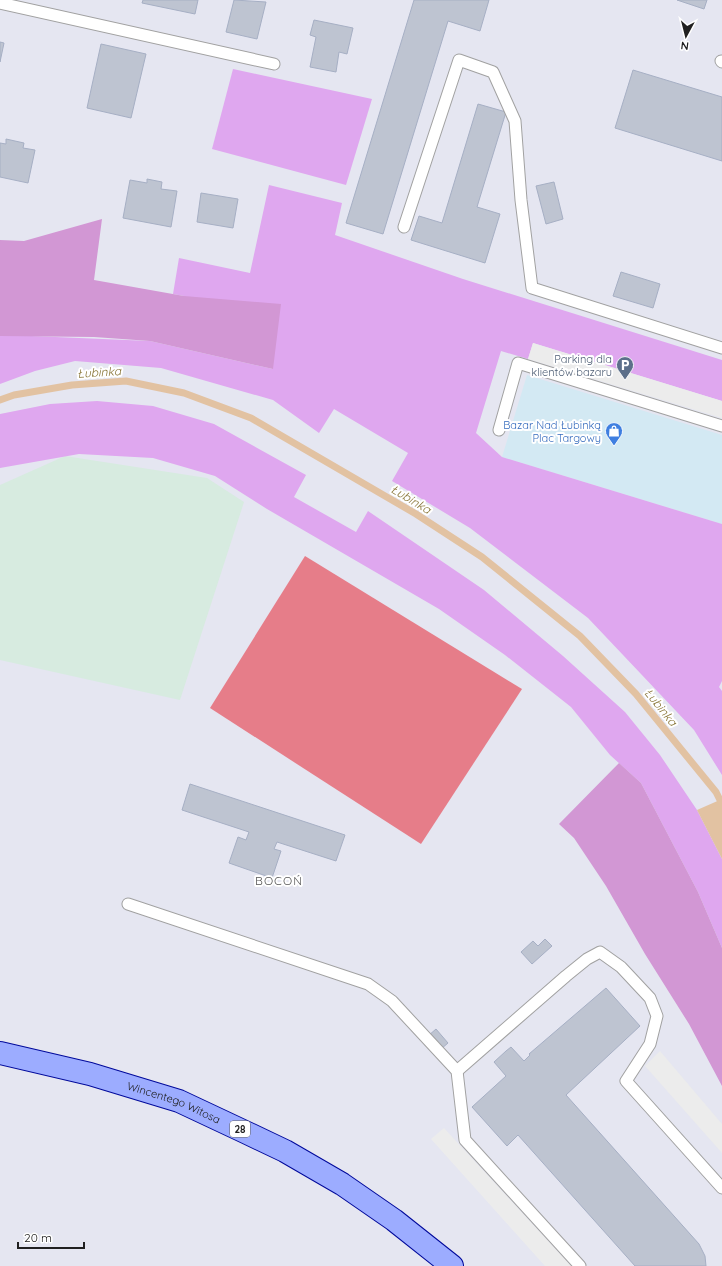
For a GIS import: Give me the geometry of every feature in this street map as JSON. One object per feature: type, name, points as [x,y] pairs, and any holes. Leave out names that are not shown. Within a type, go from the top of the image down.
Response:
[{"type":"main road","name":"Wincentego Witosa","points":[[0,1053],[90,1074],[179,1101],[245,1132],[285,1151],[342,1184],[394,1220],[452,1266]]},
{"type":"lane","points":[[0,3],[274,64]]},
{"type":"lane","points":[[404,227],[459,60],[493,72],[515,121],[521,200],[532,288],[722,348]]},
{"type":"lane","points":[[499,430],[518,363],[722,426]]},
{"type":"lane","points":[[128,904],[368,984],[392,1001],[457,1071],[465,1140],[580,1266]]},
{"type":"lane","points":[[457,1071],[566,976],[587,959],[600,952],[622,967],[650,998],[657,1016],[650,1044],[626,1081],[722,1188]]},
{"type":"shaded area","points":[[233,69],[372,99],[346,185],[212,149]]},
{"type":"shaded area","points":[[269,185],[342,203],[335,235],[463,279],[722,360],[722,401],[533,343],[528,359],[501,351],[476,433],[502,457],[722,524],[722,681],[719,687],[722,691],[722,775],[694,730],[588,618],[470,528],[392,481],[408,453],[334,409],[319,433],[273,400],[161,368],[75,361],[35,371],[0,384],[0,336],[8,335],[150,341],[273,369],[184,296],[173,294],[179,258],[250,273]]},
{"type":"shaded area","points":[[102,219],[94,280],[184,296],[281,304],[273,369],[150,341],[94,337],[0,336],[0,240],[24,241]]},
{"type":"shaded area","name":"Parking dla klientów bazaru","points":[[533,343],[722,401],[722,418],[528,359]]},
{"type":"shaded area","name":"Bazar Nad Łubinką Plac Targowy","points":[[527,375],[722,435],[722,524],[502,457]]},
{"type":"shaded area","points":[[97,401],[153,406],[214,424],[306,475],[294,497],[356,532],[368,511],[484,590],[563,656],[625,712],[660,755],[697,810],[722,859],[722,948],[698,892],[641,783],[610,755],[571,707],[505,655],[439,609],[267,509],[215,476],[153,458],[79,454],[0,468],[0,414],[50,404]]},
{"type":"shaded area","points":[[65,456],[207,478],[244,502],[180,700],[0,660],[0,485]]},
{"type":"shaded area","points":[[305,556],[522,689],[421,844],[210,708]]},
{"type":"shaded area","points":[[619,763],[641,783],[698,892],[722,948],[722,1086],[689,1024],[645,954],[606,886],[574,838],[559,824]]},
{"type":"shaded area","points":[[722,799],[722,859],[697,810]]},
{"type":"shaded area","points":[[660,1051],[722,1124],[722,1153],[645,1066]]},
{"type":"shaded area","points":[[444,1128],[571,1266],[545,1266],[431,1139]]},
{"type":"building","points":[[143,0],[198,0],[195,14],[142,3]]},
{"type":"building","points":[[234,0],[266,2],[257,39],[226,32]]},
{"type":"building","points":[[414,0],[489,0],[480,31],[448,21],[383,234],[346,223]]},
{"type":"building","points":[[677,0],[707,0],[704,9]]},
{"type":"building","points":[[314,20],[353,28],[347,54],[339,52],[336,72],[310,67],[316,37],[310,35]]},
{"type":"building","points":[[0,42],[4,43],[0,62]]},
{"type":"building","points":[[101,44],[146,54],[131,118],[87,108]]},
{"type":"building","points":[[633,70],[722,97],[722,161],[615,128]]},
{"type":"building","points":[[478,104],[506,112],[477,207],[500,214],[485,263],[411,240],[419,216],[442,223]]},
{"type":"building","points":[[6,139],[24,143],[23,148],[35,150],[28,183],[0,177],[0,143],[6,144]]},
{"type":"building","points":[[147,179],[162,182],[161,189],[177,191],[171,227],[123,218],[130,180],[147,183]]},
{"type":"building","points":[[554,182],[563,219],[546,224],[536,186]]},
{"type":"building","points":[[201,193],[238,199],[233,228],[197,222]]},
{"type":"building","points":[[621,272],[660,284],[653,308],[613,296]]},
{"type":"building","points":[[190,784],[345,835],[336,861],[277,842],[274,849],[281,851],[272,878],[229,863],[238,837],[246,840],[249,832],[182,810]]},
{"type":"building","points":[[545,939],[552,946],[532,964],[521,952],[533,941],[538,946]]},
{"type":"building","points":[[606,988],[640,1026],[566,1095],[699,1244],[705,1256],[706,1266],[635,1266],[518,1135],[507,1146],[472,1107],[506,1076],[494,1062],[506,1051],[511,1047],[524,1061],[530,1055],[529,1054]]},
{"type":"building","points":[[436,1029],[448,1043],[441,1049],[428,1036]]},
{"type":"waterway","name":"Łubinka","points":[[0,400],[14,395],[72,385],[126,381],[184,393],[251,418],[416,514],[482,557],[580,636],[636,694],[716,792],[722,804]]},
{"type":"place","name":"Parking dla klientów bazaru","points":[[625,380]]},
{"type":"place","name":"Bazar Nad Łubinką Plac Targowy","points":[[614,446]]},
{"type":"district","name":"BOCOŃ","points":[[279,880]]}]
